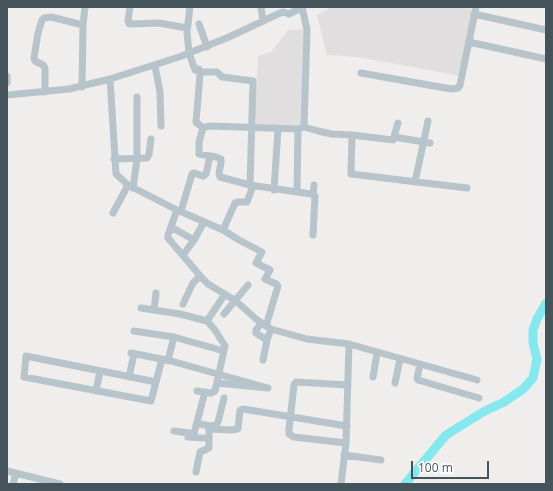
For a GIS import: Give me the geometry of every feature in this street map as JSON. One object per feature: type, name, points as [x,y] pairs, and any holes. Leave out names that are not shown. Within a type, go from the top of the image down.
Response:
[{"type":"street","points":[[82,87],[83,25],[85,7]]},
{"type":"street","points":[[130,7],[129,24],[159,23],[187,28]]},
{"type":"street","points":[[190,7],[187,28],[189,53],[195,70],[199,69],[200,72],[217,72],[222,77],[253,81],[251,186],[247,202],[235,203],[224,230]]},
{"type":"street","points":[[261,7],[263,21]]},
{"type":"street","points":[[7,95],[82,87],[155,66],[207,47],[263,21],[280,10],[289,14],[302,8],[307,30],[297,192]]},
{"type":"street","points":[[361,72],[456,89],[460,85],[475,10],[546,30]]},
{"type":"street","points":[[45,92],[45,68],[43,65],[35,61],[34,58],[38,33],[42,20],[50,17],[83,25]]},
{"type":"street","points":[[199,24],[207,47]]},
{"type":"street","points":[[469,42],[546,59]]},
{"type":"street","points":[[155,66],[160,92],[161,126]]},
{"type":"street","points":[[200,72],[196,122],[203,128]]},
{"type":"street","points":[[7,76],[7,83]]},
{"type":"street","points":[[110,79],[116,174],[131,186],[204,222],[224,230],[262,252],[256,263],[270,270],[265,279],[278,286],[266,326],[267,340],[263,360]]},
{"type":"street","points":[[113,213],[131,186],[137,159],[137,97]]},
{"type":"street","points":[[415,182],[426,143],[428,121]]},
{"type":"street","points":[[203,128],[209,126],[278,129],[301,128],[332,134],[352,134],[393,140],[398,123]]},
{"type":"street","points":[[203,128],[199,142],[199,154],[219,157],[221,159],[219,173],[220,177],[251,186],[313,195]]},
{"type":"street","points":[[274,190],[278,129]]},
{"type":"street","points":[[352,134],[351,174],[467,188]]},
{"type":"street","points":[[394,136],[426,143]]},
{"type":"street","points":[[114,159],[147,158],[150,150],[151,139]]},
{"type":"street","points":[[210,156],[206,174],[204,176],[194,173],[192,174],[168,235],[168,238],[208,284],[236,301],[266,326],[307,339],[349,344],[477,380]]},
{"type":"street","points":[[313,234],[316,198],[313,195],[314,185]]},
{"type":"street","points":[[183,255],[194,240],[204,222]]},
{"type":"street","points":[[171,227],[194,240]]},
{"type":"street","points":[[183,304],[192,285],[200,276]]},
{"type":"street","points":[[224,314],[248,285]]},
{"type":"street","points":[[154,310],[156,293]]},
{"type":"street","points":[[207,321],[225,294]]},
{"type":"street","points":[[141,308],[180,314],[207,321],[215,330],[225,346],[217,383],[214,393],[197,391]]},
{"type":"street","points":[[266,326],[256,330],[256,333],[267,340]]},
{"type":"street","points":[[134,331],[174,337],[224,351]]},
{"type":"street","points":[[156,382],[26,356],[24,377],[151,402],[156,382],[174,337]]},
{"type":"street","points":[[341,484],[347,426],[349,344]]},
{"type":"street","points":[[373,377],[377,353]]},
{"type":"street","points":[[129,377],[132,354],[165,360],[268,388],[217,383]]},
{"type":"street","points":[[395,383],[400,359]]},
{"type":"street","points":[[420,364],[417,378],[418,380],[479,398]]},
{"type":"street","points":[[96,391],[100,371]]},
{"type":"street","points":[[346,442],[292,436],[289,431],[294,385],[296,382],[348,384]]},
{"type":"street","points":[[192,435],[206,392]]},
{"type":"street","points":[[197,423],[209,426],[216,424],[218,422],[224,398]]},
{"type":"street","points":[[196,472],[200,452],[209,448],[209,430],[238,429],[240,410],[244,409],[347,426]]},
{"type":"street","points":[[174,431],[203,438]]},
{"type":"street","points":[[344,455],[381,460]]},
{"type":"street","points":[[7,471],[40,482],[60,484]]},
{"type":"street","points":[[13,484],[16,473]]},
{"type":"shaded area","points":[[332,7],[462,7],[472,9],[461,76],[357,57],[327,55],[317,15]]},
{"type":"shaded area","points":[[305,29],[302,126],[254,126],[258,56],[271,52],[288,30]]},
{"type":"waterway","points":[[405,484],[446,435],[483,412],[504,402],[523,389],[533,378],[537,359],[533,343],[533,330],[546,303]]}]
